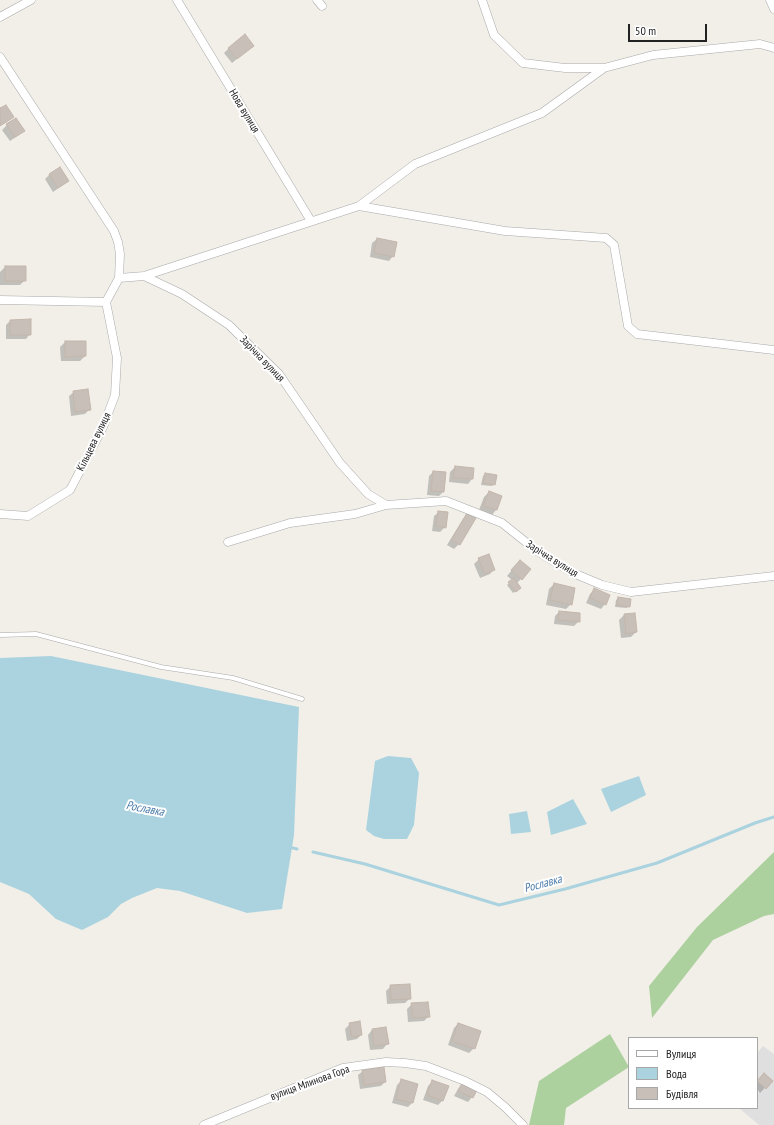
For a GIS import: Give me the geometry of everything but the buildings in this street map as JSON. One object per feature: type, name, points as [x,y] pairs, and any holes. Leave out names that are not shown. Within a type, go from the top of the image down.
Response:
[{"type":"street","points":[[0,17],[31,0]]},
{"type":"street","name":"Нова вулиця","points":[[177,0],[311,222]]},
{"type":"street","points":[[482,0],[494,35],[523,62],[565,68],[604,68],[653,55],[755,44],[774,48]]},
{"type":"street","points":[[770,0],[774,9]]},
{"type":"street","points":[[0,57],[114,231],[120,254],[120,278],[106,302],[0,300]]},
{"type":"street","points":[[120,278],[144,276],[359,206],[415,164],[542,113],[604,68]]},
{"type":"street","points":[[359,206],[505,231],[606,238],[614,245],[628,326],[637,334],[774,350]]},
{"type":"street","name":"Зарічна вулиця","points":[[144,276],[182,294],[229,325],[280,374],[340,463],[368,494],[386,505]]},
{"type":"street","name":"Кільцева вулиця","points":[[0,514],[28,516],[70,490],[103,427],[115,395],[117,358],[106,302]]},
{"type":"street","name":"Зарічна вулиця","points":[[228,542],[290,523],[355,514],[386,505],[446,501],[502,523],[537,551],[573,574],[602,585],[631,592],[774,576]]},
{"type":"street","name":"вулиця Млинова Гора","points":[[204,1125],[343,1068],[386,1062],[426,1066],[466,1081],[487,1092],[523,1125]]},
{"type":"lane","points":[[0,635],[36,634],[161,667],[233,678],[302,699]]},
{"type":"shaded area","points":[[763,1046],[774,1054],[774,1125],[759,1125],[740,1109],[758,1109],[758,1052]]},
{"type":"green space","points":[[774,852],[774,914],[764,916],[713,940],[652,1018],[649,986],[697,927]]},
{"type":"green space","points":[[610,1034],[628,1065],[628,1068],[566,1108],[564,1125],[529,1125],[539,1081]]},
{"type":"water","points":[[51,656],[299,707],[294,835],[282,909],[247,913],[180,891],[157,888],[121,904],[108,917],[82,930],[56,919],[29,894],[0,882],[0,658]]},
{"type":"water","points":[[388,756],[411,758],[419,773],[414,825],[407,839],[384,839],[374,836],[366,830],[375,761]]},
{"type":"water","points":[[639,776],[646,795],[611,812],[601,789]]},
{"type":"water","points":[[573,799],[587,824],[551,835],[547,812]]},
{"type":"water","points":[[527,811],[531,832],[511,834],[509,814]]},
{"type":"waterway","name":"Рославка","points":[[313,852],[365,864],[499,905],[565,889],[657,863],[755,823],[774,817]]},
{"type":"waterway","points":[[289,847],[297,849]]}]
